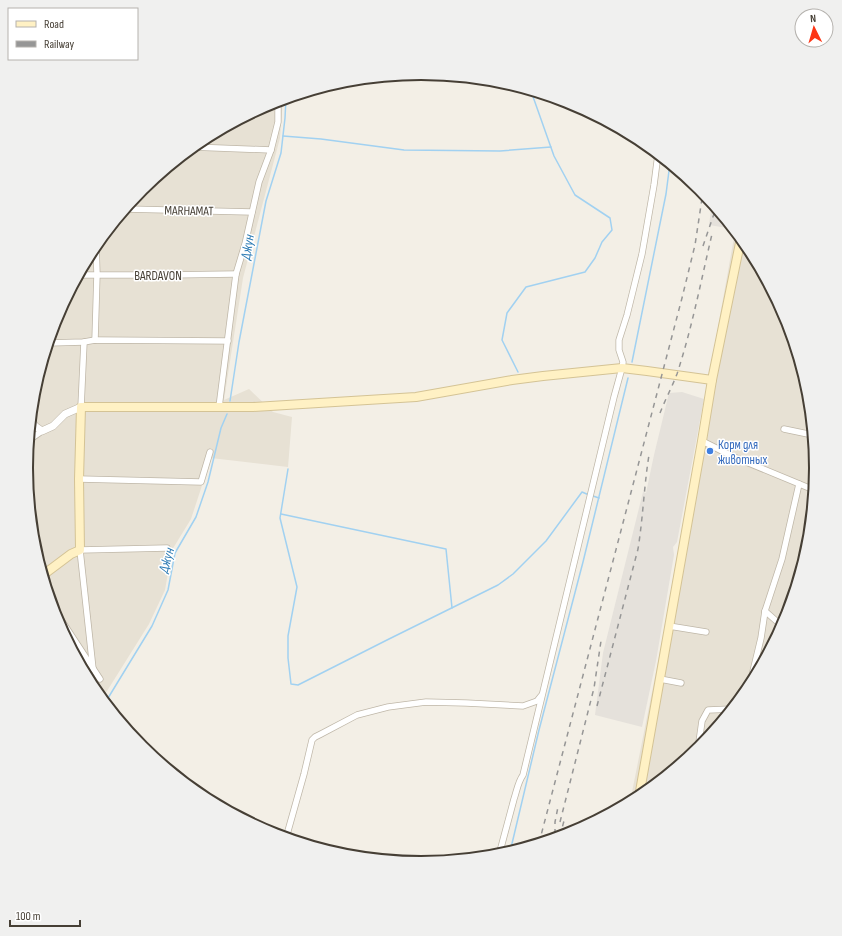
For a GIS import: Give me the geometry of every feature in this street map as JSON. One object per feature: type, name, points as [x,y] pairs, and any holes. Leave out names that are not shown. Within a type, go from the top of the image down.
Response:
[{"type":"main road","points":[[641,788],[712,380],[740,246]]},
{"type":"main road","points":[[47,572],[71,554],[80,550],[79,479],[81,407],[254,407],[416,397],[512,380],[622,368],[712,380]]},
{"type":"street","points":[[219,407],[236,274],[245,244],[259,182],[271,150],[278,122],[278,108]]},
{"type":"street","points":[[202,147],[271,150]]},
{"type":"street","points":[[501,848],[518,782],[523,775],[622,368],[623,362],[619,350],[619,340],[627,315],[642,254],[657,160]]},
{"type":"street","name":"MARHAMAT","points":[[132,209],[252,212]]},
{"type":"street","points":[[95,340],[96,255]]},
{"type":"street","name":"BARDAVON","points":[[85,274],[236,274]]},
{"type":"street","points":[[54,343],[84,342],[95,340],[228,341]]},
{"type":"street","points":[[34,437],[52,426],[65,414],[81,407],[84,342]]},
{"type":"street","points":[[35,426],[42,432]]},
{"type":"street","points":[[784,429],[807,434]]},
{"type":"street","points":[[702,441],[734,457],[808,488]]},
{"type":"street","points":[[79,479],[201,482],[210,452]]},
{"type":"street","points":[[754,667],[761,638],[765,611],[782,559],[799,484]]},
{"type":"street","points":[[93,669],[80,550],[167,548]]},
{"type":"street","points":[[765,611],[777,621]]},
{"type":"street","points":[[669,626],[706,632]]},
{"type":"street","points":[[71,635],[100,679]]},
{"type":"street","points":[[660,679],[681,683]]},
{"type":"street","points":[[523,706],[537,701],[542,695]]},
{"type":"street","points":[[288,832],[312,740],[356,715],[388,707],[426,702],[539,708]]},
{"type":"street","points":[[700,737],[702,721],[708,710],[725,709]]},
{"type":"shaded area","points":[[282,106],[280,138],[243,278],[224,400],[249,389],[273,412],[292,417],[288,467],[211,458],[191,519],[172,550],[165,590],[149,624],[105,694],[98,684],[73,640],[54,593],[40,544],[36,519],[33,468],[36,417],[46,368],[54,343],[73,296],[98,252],[129,212],[165,176],[205,145],[249,120]]},
{"type":"shaded area","points":[[711,210],[726,228],[709,225]]},
{"type":"shaded area","points":[[734,238],[744,252],[769,296],[788,343],[802,392],[806,417],[809,468],[806,519],[802,544],[796,568],[779,616],[769,640],[744,684],[713,724],[677,760],[632,794],[658,662]]},
{"type":"shaded area","points":[[682,392],[704,399],[677,542],[673,547],[674,555],[656,661],[642,727],[595,715],[603,653],[643,492],[646,493],[669,393]]},
{"type":"waterway","points":[[518,372],[502,340],[507,313],[526,287],[585,272],[595,258],[602,242],[612,230],[610,218],[575,195],[554,156],[533,97]]},
{"type":"waterway","name":"Джун","points":[[230,401],[239,342],[266,201],[281,153],[286,105]]},
{"type":"waterway","points":[[283,136],[321,139],[404,150],[500,151],[551,147]]},
{"type":"waterway","points":[[632,362],[666,194],[669,170]]},
{"type":"waterway","points":[[512,845],[539,730],[583,562],[628,378]]},
{"type":"waterway","name":"Джун","points":[[108,698],[152,626],[168,590],[175,553],[196,517],[208,482],[221,428],[227,414]]},
{"type":"waterway","points":[[288,469],[280,518],[297,587],[288,636],[288,658],[291,684],[298,685],[498,585],[513,574],[546,541],[582,492],[589,495]]},
{"type":"waterway","points":[[593,496],[599,498]]},
{"type":"waterway","points":[[281,514],[446,549],[452,608]]},
{"type":"railway","points":[[541,837],[682,298],[695,245],[702,201]]},
{"type":"railway","points":[[703,246],[714,213]]},
{"type":"railway","points":[[660,413],[677,374],[682,357],[712,234]]},
{"type":"railway","points":[[597,706],[638,549],[649,455]]},
{"type":"railway","points":[[560,822],[594,688],[601,641]]},
{"type":"railway","points":[[555,831],[558,807]]},
{"type":"railway","points":[[562,829],[565,817]]},
{"type":"place","name":"Корм для животных","points":[[710,451]]}]
